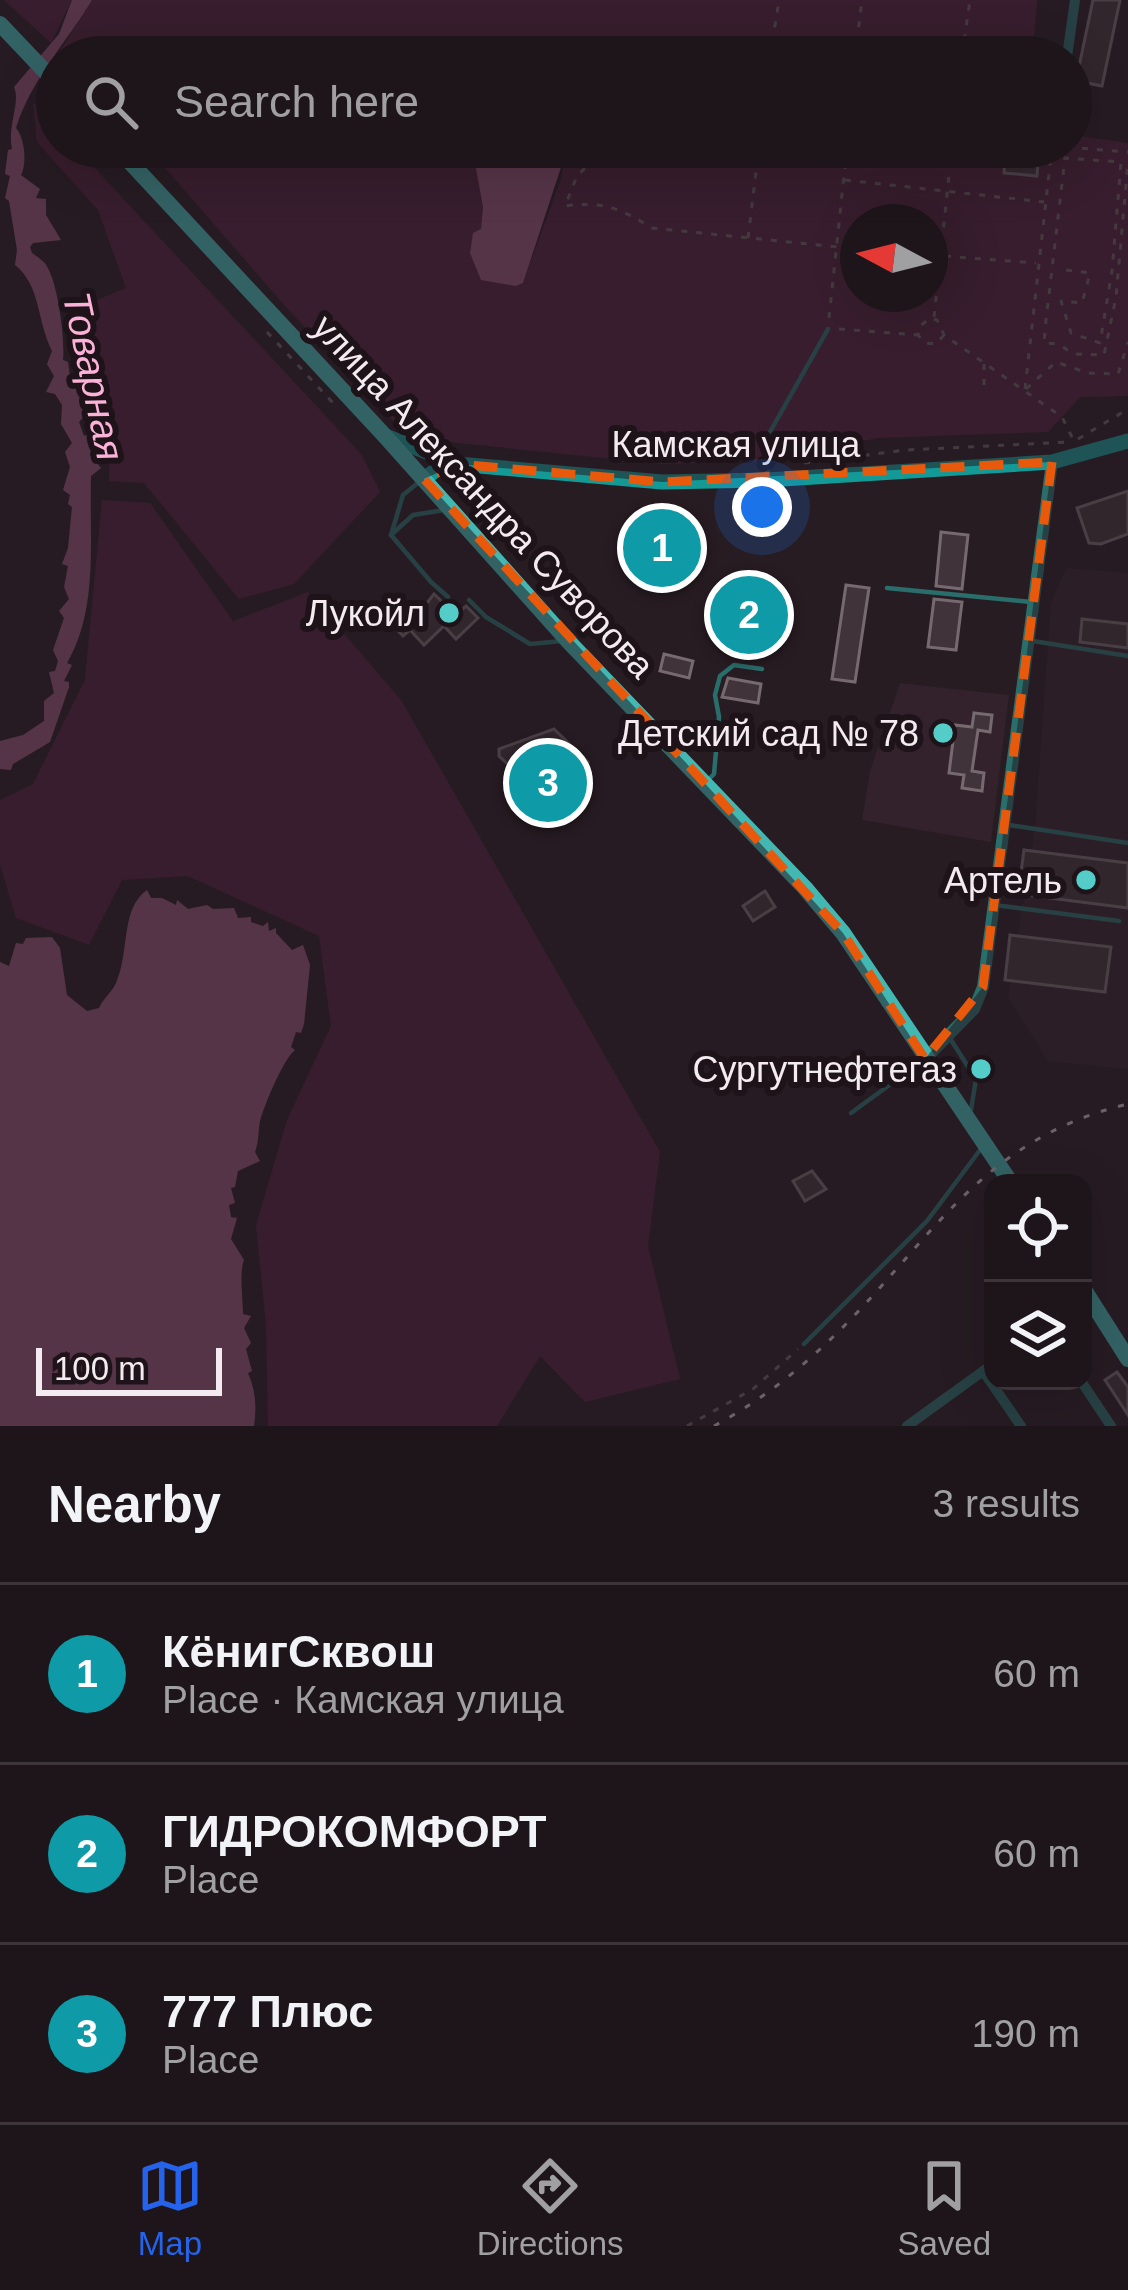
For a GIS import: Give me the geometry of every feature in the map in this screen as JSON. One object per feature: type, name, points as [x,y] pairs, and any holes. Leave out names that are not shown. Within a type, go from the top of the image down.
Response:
[{"type":"main road","points":[[0,25],[36,66]]},
{"type":"main road","name":"улица Александра Суворова","points":[[136,168],[843,933],[1005,1174]]},
{"type":"main road","points":[[384,435],[458,464]]},
{"type":"main road","name":"Камская улица","points":[[424,478],[440,467],[458,464],[662,482],[767,480],[1052,462],[1128,441]]},
{"type":"main road","points":[[1092,1302],[1128,1359]]},
{"type":"street","points":[[1070,36],[1075,0]]},
{"type":"street","points":[[925,1059],[974,1009],[983,987],[1052,462]]},
{"type":"street","points":[[907,1426],[984,1370]]},
{"type":"street","points":[[1001,1390],[1021,1426]]},
{"type":"street","points":[[1087,1390],[1111,1426]]},
{"type":"lane","points":[[767,480],[770,432],[828,328]]},
{"type":"lane","points":[[391,535],[403,495],[424,478]]},
{"type":"lane","points":[[391,535],[413,515],[449,510]]},
{"type":"lane","points":[[391,535],[430,583],[448,597]]},
{"type":"lane","points":[[887,588],[1034,603]]},
{"type":"lane","points":[[469,600],[530,644],[568,640]]},
{"type":"lane","points":[[1029,640],[1128,656]]},
{"type":"lane","points":[[705,783],[714,774],[719,717],[715,695],[720,676],[734,665],[762,669]]},
{"type":"lane","points":[[1005,825],[1128,844]]},
{"type":"lane","points":[[995,905],[1119,921]]},
{"type":"lane","points":[[950,1036],[976,1079],[967,1121]]},
{"type":"lane","points":[[851,1113],[925,1059]]},
{"type":"lane","points":[[804,1344],[927,1222],[983,1145]]},
{"type":"path","points":[[773,36],[778,0]]},
{"type":"path","points":[[858,36],[862,0]]},
{"type":"path","points":[[966,36],[970,0]]},
{"type":"path","points":[[1092,149],[1128,152]]},
{"type":"path","points":[[1066,271],[1090,273],[1082,303],[1061,302],[1071,333],[1100,343],[1112,271],[1121,162],[1092,160]]},
{"type":"path","points":[[1065,168],[1044,343],[1058,344],[1075,355],[1104,355],[1116,297],[1128,162]]},
{"type":"path","points":[[586,168],[565,206],[595,202],[628,213],[652,228],[840,247]]},
{"type":"path","points":[[748,240],[757,168]]},
{"type":"path","points":[[844,168],[828,328],[918,335],[930,345],[944,335]]},
{"type":"path","points":[[943,204],[948,168]]},
{"type":"path","points":[[1025,391],[1050,168]]},
{"type":"path","points":[[843,180],[1046,202]]},
{"type":"path","points":[[948,257],[1039,263]]},
{"type":"path","points":[[933,319],[934,312]]},
{"type":"path","points":[[918,335],[923,321],[941,323],[944,335],[1062,417],[1080,457]]},
{"type":"path","points":[[1025,391],[1056,362],[1088,374],[1118,374],[1128,342]]},
{"type":"path","points":[[984,362],[984,393]]},
{"type":"path","points":[[687,1426],[753,1389],[804,1344]]},
{"type":"highlighted area","points":[[1052,462],[983,987],[925,1059],[843,933],[424,479],[457,464],[662,482]]},
{"type":"shaded area","points":[[4,0],[72,0],[54,36],[43,36]]},
{"type":"shaded area","points":[[72,0],[92,0],[68,36],[59,34]]},
{"type":"shaded area","points":[[92,0],[1037,0],[1034,36],[69,36]]},
{"type":"shaded area","points":[[36,61],[36,86],[16,128],[24,151],[21,175],[40,189],[36,198],[46,199],[46,215],[61,240],[30,247],[54,284],[63,360],[68,362],[71,384],[76,385],[85,409],[103,410],[93,419],[86,414],[79,422],[84,436],[95,432],[86,443],[91,442],[90,455],[101,468],[91,476],[88,596],[67,663],[72,665],[64,681],[69,687],[50,742],[13,764],[11,770],[0,769],[0,741],[23,735],[44,721],[44,701],[54,693],[49,672],[55,671],[58,661],[53,650],[64,618],[59,611],[69,599],[64,587],[68,566],[62,564],[72,507],[70,495],[63,490],[70,467],[65,452],[72,443],[61,424],[62,405],[55,394],[46,392],[54,376],[47,364],[52,351],[34,293],[15,265],[17,250],[5,198],[14,87]]},
{"type":"shaded area","points":[[1092,138],[1128,143],[1128,396],[1080,397],[1048,432],[877,438],[768,461],[663,464],[409,438],[165,168],[476,168],[483,207],[481,229],[516,286],[523,283],[563,168],[1092,168]]},
{"type":"shaded area","points":[[60,168],[95,168],[362,455],[380,492],[294,584],[239,599],[144,483],[109,481],[111,398],[87,376],[85,305],[126,288],[98,210]]},
{"type":"shaded area","points":[[476,168],[561,168],[523,283],[481,280],[470,253],[473,233],[481,229],[483,207]]},
{"type":"shaded area","points":[[102,500],[150,503],[233,621],[308,592],[401,700],[660,1152],[648,1246],[680,1379],[585,1402],[540,1356],[497,1426],[268,1426],[266,1324],[256,1225],[287,1120],[331,1026],[319,936],[188,876],[122,880],[89,945],[16,918],[0,864],[0,800],[33,784],[85,680]]},
{"type":"shaded area","points":[[1066,568],[1128,573],[1128,1069],[1048,1061],[1008,997],[1035,829],[1051,603]]},
{"type":"shaded area","name":"Детский сад № 78","points":[[900,683],[1009,695],[991,842],[862,820],[870,771]]},
{"type":"shaded area","points":[[147,890],[151,898],[176,905],[177,900],[188,909],[234,908],[238,918],[251,917],[251,922],[263,926],[268,922],[269,931],[276,928],[292,950],[303,945],[310,965],[304,1024],[301,1033],[296,1032],[291,1047],[295,1050],[280,1071],[260,1121],[255,1152],[260,1161],[238,1171],[231,1188],[235,1203],[229,1205],[231,1217],[237,1218],[231,1239],[244,1260],[243,1314],[251,1316],[244,1328],[251,1343],[246,1349],[255,1398],[254,1426],[0,1426],[0,962],[9,966],[16,943],[23,944],[26,938],[52,937],[60,948],[67,995],[87,1011],[99,1008],[120,971],[133,908]]},
{"type":"building","points":[[1093,0],[1120,0],[1102,86],[1092,84],[1092,36],[1085,36]]},
{"type":"building","points":[[1004,168],[1038,168],[1037,176],[1004,173]]},
{"type":"building","points":[[1128,491],[1128,534],[1101,544],[1089,543],[1077,508]]},
{"type":"building","points":[[628,524],[700,530],[697,572],[625,566]]},
{"type":"building","points":[[941,532],[968,535],[962,589],[936,586]]},
{"type":"building","points":[[846,585],[869,588],[855,682],[832,679]]},
{"type":"building","points":[[434,594],[456,615],[466,606],[478,618],[456,639],[444,626],[424,645],[410,630],[403,636],[390,622],[403,610],[413,621]]},
{"type":"building","points":[[934,599],[962,602],[956,650],[928,647]]},
{"type":"building","points":[[728,603],[772,607],[770,626],[726,622]]},
{"type":"building","points":[[1082,619],[1128,624],[1128,648],[1080,642]]},
{"type":"building","points":[[664,654],[693,661],[689,678],[660,671]]},
{"type":"building","points":[[728,678],[761,684],[758,703],[722,697]]},
{"type":"building","points":[[974,713],[992,715],[990,732],[978,730],[972,771],[984,773],[982,791],[962,788],[964,775],[949,773],[955,725],[972,727]]},
{"type":"building","points":[[554,729],[588,762],[550,804],[499,756],[499,749]]},
{"type":"building","points":[[1024,850],[1128,863],[1128,908],[1018,894]]},
{"type":"building","points":[[765,891],[775,907],[753,921],[743,906]]},
{"type":"building","points":[[1010,935],[1111,947],[1105,992],[1005,980]]},
{"type":"building","points":[[812,1171],[826,1189],[805,1201],[793,1181]]},
{"type":"building","points":[[1117,1372],[1128,1387],[1128,1415],[1105,1380]]},
{"type":"railway","points":[[714,1426],[768,1392],[818,1351],[990,1173],[1029,1144],[1074,1121],[1128,1104]]},
{"type":"place","name":"КёнигСквош","points":[[662,548]]},
{"type":"place","name":"Лукойл","points":[[449,613]]},
{"type":"place","name":"ГИДРОКОМФОРТ","points":[[749,615]]},
{"type":"place","name":"Детский сад № 78","points":[[943,733]]},
{"type":"place","name":"777 Плюс","points":[[548,783]]},
{"type":"place","name":"Артель","points":[[1086,880]]},
{"type":"place","name":"Сургутнефтегаз","points":[[981,1069]]},
{"type":"water label","name":"Товарная","points":[[94,376]]}]
